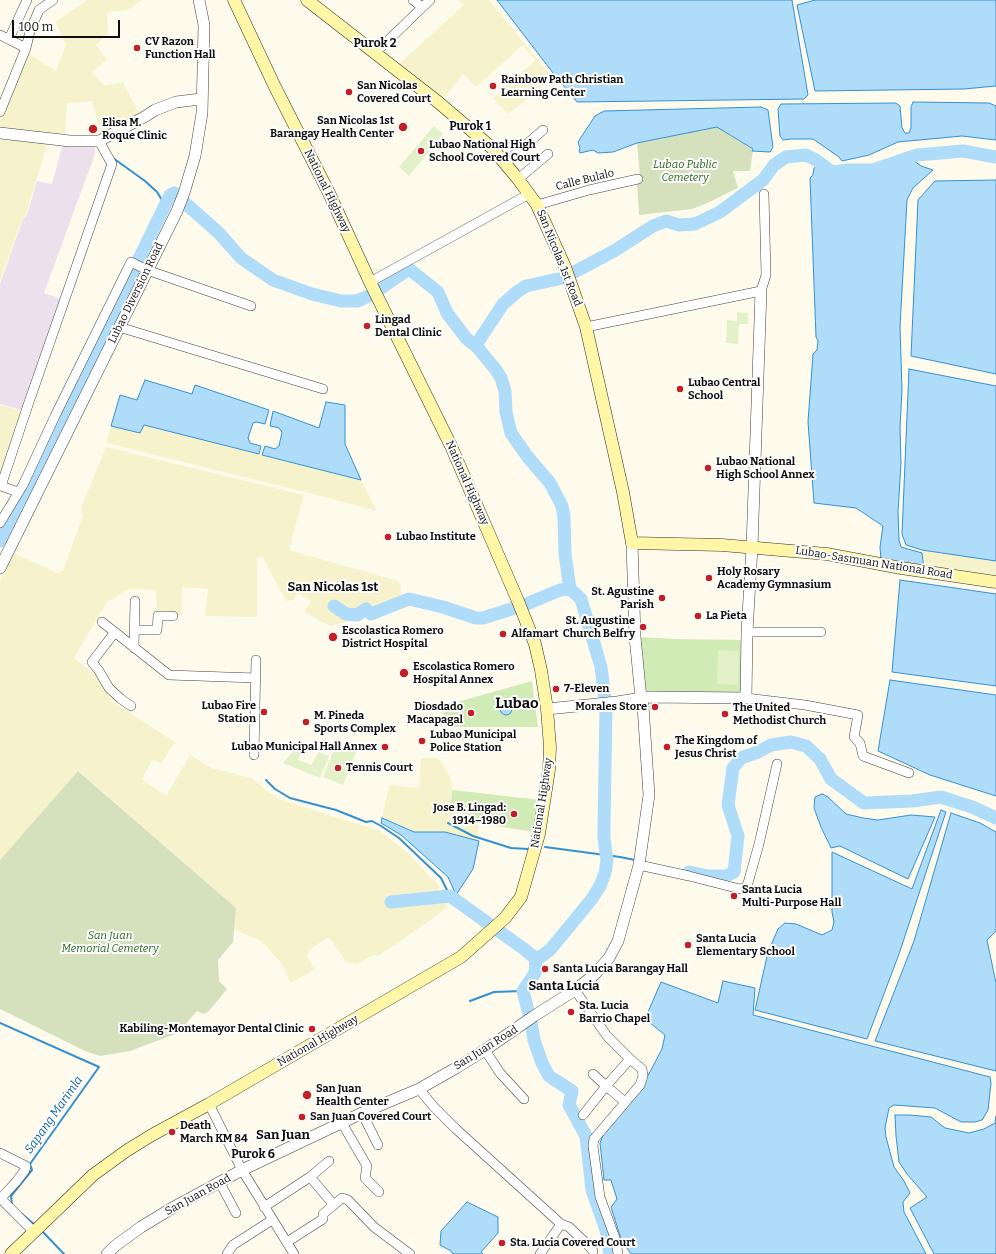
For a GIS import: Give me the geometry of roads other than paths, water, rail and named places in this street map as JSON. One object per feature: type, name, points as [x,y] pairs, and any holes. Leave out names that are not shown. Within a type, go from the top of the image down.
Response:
[{"type":"main road","name":"National Highway","points":[[11,1254],[93,1174],[107,1163],[152,1135],[209,1104],[461,957],[505,918],[521,897],[539,834],[549,770],[550,747],[547,709],[535,644],[451,446],[371,283],[330,193],[275,87],[234,0]]},
{"type":"main road","name":"San Nicolas 1st Road","points":[[307,0],[438,102],[492,148],[537,205],[565,267],[586,327],[623,492],[632,543]]},
{"type":"main road","name":"Lubao-Sasmuan National Road","points":[[632,543],[722,545],[827,554],[900,568],[996,582]]},
{"type":"street","points":[[9,39],[27,0]]},
{"type":"street","points":[[0,112],[26,48],[30,31],[39,10],[53,0]]},
{"type":"street","name":"Lubao Diversion Road","points":[[0,568],[120,327],[145,269],[177,211],[184,193],[198,138],[202,113],[201,99],[204,25],[199,0]]},
{"type":"street","points":[[413,0],[422,7]]},
{"type":"street","points":[[375,53],[430,0]]},
{"type":"street","points":[[0,35],[26,48]]},
{"type":"street","points":[[0,133],[70,141],[99,141],[155,110],[176,102],[201,99]]},
{"type":"street","points":[[505,163],[543,130]]},
{"type":"street","points":[[18,492],[1,486],[112,164],[99,141]]},
{"type":"street","points":[[518,179],[548,154]]},
{"type":"street","name":"Calle Bulalo","points":[[537,205],[589,190],[638,179]]},
{"type":"street","points":[[371,283],[529,194]]},
{"type":"street","points":[[746,698],[747,632],[752,547],[761,291],[766,275],[764,194]]},
{"type":"street","points":[[0,523],[23,486],[55,416],[131,262],[145,269],[251,306]]},
{"type":"street","points":[[586,327],[761,291]]},
{"type":"street","points":[[120,327],[323,389]]},
{"type":"street","name":"San Juan Road","points":[[107,1254],[115,1246],[142,1227],[174,1207],[242,1170],[362,1113],[419,1088],[485,1050],[575,990],[594,975],[609,958],[618,941],[639,862],[649,795],[643,706],[635,637],[632,543]]},
{"type":"street","points":[[134,648],[135,601]]},
{"type":"street","points":[[134,630],[157,630],[158,616],[173,616]]},
{"type":"street","points":[[102,622],[169,675],[256,678]]},
{"type":"street","points":[[115,632],[92,662],[109,688],[120,699],[131,706]]},
{"type":"street","points":[[747,632],[821,632]]},
{"type":"street","points":[[254,755],[256,660]]},
{"type":"street","points":[[547,709],[659,696],[746,698],[805,705],[858,715],[854,737],[862,747],[863,756],[909,773]]},
{"type":"street","points":[[639,862],[740,889],[745,888],[748,883],[759,844],[777,764]]},
{"type":"street","points":[[575,990],[607,1036],[642,1069],[643,1076],[640,1085],[594,1139],[593,1146],[600,1197],[616,1238],[618,1253]]},
{"type":"street","points":[[485,1050],[500,1073],[524,1099]]},
{"type":"street","points":[[583,1115],[630,1059]]},
{"type":"street","points":[[593,1074],[625,1102]]},
{"type":"street","points":[[419,1088],[434,1107],[456,1129],[562,1224],[570,1227],[593,1251]]},
{"type":"street","points":[[209,1104],[242,1170],[291,1250],[323,1219],[323,1214],[342,1198],[348,1200],[374,1227],[410,1254]]},
{"type":"street","points":[[362,1113],[378,1146]]},
{"type":"street","points":[[342,1123],[366,1166],[365,1178],[379,1192]]},
{"type":"street","points":[[0,1153],[26,1166],[25,1170],[16,1182],[3,1196],[3,1201],[38,1228]]},
{"type":"street","points":[[264,1207],[310,1177],[328,1161]]},
{"type":"street","points":[[310,1177],[334,1205]]},
{"type":"street","points":[[220,1182],[236,1213]]},
{"type":"street","points":[[227,1254],[233,1245],[272,1220]]},
{"type":"street","points":[[540,1254],[562,1224]]},
{"type":"water","points":[[497,0],[792,0],[808,95],[804,99],[577,102]]},
{"type":"water","points":[[815,0],[996,0],[996,86],[964,89],[815,91],[797,5]]},
{"type":"water","points":[[913,102],[989,103],[996,106],[996,140],[962,136],[898,142],[869,155],[842,161],[839,157],[813,139],[783,140],[780,136],[778,109],[781,104],[896,103],[900,106],[902,128],[905,133],[909,133],[911,128],[911,107]]},
{"type":"water","points":[[761,107],[768,110],[773,147],[770,152],[752,151],[753,149],[717,127],[637,143],[613,152],[598,153],[593,150],[580,153],[579,151],[580,148],[578,142],[595,116],[604,111]]},
{"type":"water","points":[[913,160],[921,166],[933,170],[913,188],[907,200],[900,327],[902,390],[900,428],[901,463],[898,512],[899,540],[901,547],[922,553],[924,568],[881,560],[880,547],[883,526],[856,508],[814,503],[808,422],[813,354],[817,350],[818,341],[816,337],[810,178],[813,175],[814,168],[818,166],[831,175],[875,174]]},
{"type":"water","points":[[996,180],[996,374],[911,356],[918,200],[935,181]]},
{"type":"water","points":[[909,369],[996,386],[996,561],[922,550],[906,545],[902,534]]},
{"type":"water","points":[[145,380],[192,394],[195,385],[269,410],[265,424],[256,422],[253,423],[248,438],[250,443],[261,446],[259,454],[144,425],[140,433],[111,426],[120,395],[137,400]]},
{"type":"water","points":[[326,402],[345,405],[345,444],[361,480],[262,455],[265,446],[275,449],[279,446],[282,432],[279,428],[270,426],[273,411],[319,428]]},
{"type":"water","points":[[900,580],[996,594],[996,686],[892,672]]},
{"type":"water","points":[[890,680],[996,695],[996,796],[930,775],[878,751]]},
{"type":"water","points":[[504,703],[508,703],[512,709],[508,715],[504,715],[500,711],[500,707]]},
{"type":"water","points":[[822,794],[828,797],[846,814],[863,818],[878,820],[911,815],[935,817],[908,879],[840,846],[831,848],[814,808],[815,797]]},
{"type":"water","points":[[941,810],[946,812],[899,954],[867,1039],[755,1010],[768,952],[778,929],[785,923],[796,924],[822,935],[832,930],[834,922],[832,912],[832,852],[912,889]]},
{"type":"water","points":[[951,813],[980,823],[996,832],[996,931],[987,940],[996,983],[996,1071],[875,1041],[914,941]]},
{"type":"water","points":[[382,818],[414,832],[445,832],[479,841],[473,869],[456,895],[448,877],[401,835],[381,823]]},
{"type":"water","points":[[723,981],[755,988],[753,1015],[990,1077],[991,1083],[988,1110],[982,1120],[975,1122],[961,1122],[935,1108],[894,1105],[889,1108],[885,1128],[886,1137],[894,1167],[910,1193],[903,1202],[904,1212],[926,1254],[631,1254],[621,1239],[611,1207],[617,1199],[611,1180],[604,1180],[600,1143],[605,1130],[642,1087],[662,1049],[665,1035],[645,1019],[661,982],[718,1003]]},
{"type":"water","points":[[895,1115],[931,1117],[945,1128],[969,1133],[984,1129],[995,1123],[996,1116],[996,1254],[934,1254],[910,1208],[927,1197],[907,1174],[899,1162]]},
{"type":"water","points":[[467,1202],[498,1217],[498,1233],[481,1252],[483,1254],[453,1254],[451,1251],[440,1245],[441,1231]]},
{"type":"waterway","points":[[476,345],[503,304],[526,286],[563,278],[614,251],[653,226],[666,221],[679,225],[695,224],[720,212],[763,180],[774,165],[786,157],[806,155],[816,160],[832,172],[848,170],[873,170],[917,155],[963,151],[996,157]]},
{"type":"waterway","points":[[113,158],[145,181],[157,192],[165,205]]},
{"type":"waterway","points":[[0,541],[170,195],[174,193],[176,195]]},
{"type":"waterway","points":[[186,204],[219,233],[241,258],[273,280],[312,294],[341,301],[357,301],[371,295],[409,269],[438,292],[447,313],[466,338],[478,348],[501,378],[505,391],[506,412],[511,433],[527,456],[550,483],[562,506],[564,517],[565,554],[570,589]]},
{"type":"waterway","points":[[334,606],[346,614],[357,615],[366,609],[371,614],[409,599],[443,607],[476,618],[483,618],[524,605],[560,590],[570,589],[581,599],[601,667],[606,707],[604,838],[607,861],[605,873],[600,886],[591,900],[550,950],[536,959]]},
{"type":"waterway","points":[[689,872],[708,876],[726,876],[734,872],[738,836],[728,805],[733,768],[741,758],[758,752],[771,745],[791,742],[806,746],[820,759],[831,779],[864,803],[912,801],[941,797],[972,807],[996,818]]},
{"type":"waterway","points":[[266,780],[275,789],[290,798],[336,810],[366,822],[372,821],[381,826],[399,838],[441,878],[450,896]]},
{"type":"waterway","points":[[448,823],[473,836],[511,848],[528,849]]},
{"type":"waterway","points":[[545,847],[635,860]]},
{"type":"waterway","points":[[391,902],[450,896],[536,959],[535,973],[523,991],[534,1040],[542,1063],[549,1076],[572,1091],[569,1105],[586,1136],[592,1190],[606,1230],[610,1254]]},
{"type":"waterway","points":[[470,1001],[494,992],[523,991]]},
{"type":"waterway","name":"Sapang Marimla","points":[[0,1023],[99,1067],[30,1164],[32,1170],[11,1196],[12,1204]]},
{"type":"waterway","name":"Sapang Marimla","points":[[22,1214],[35,1225]]},
{"type":"waterway","name":"Sapang Marimla","points":[[42,1231],[64,1254]]},
{"type":"place","name":"CV Razon Function Hall","points":[[137,48]]},
{"type":"place","name":"Rainbow Path Christian Learning Center","points":[[493,86]]},
{"type":"place","name":"San Nicolas Covered Court","points":[[349,92]]},
{"type":"place","name":"San Nicolas 1st Barangay Health Center","points":[[403,127]]},
{"type":"place","name":"Elisa M. Roque Clinic","points":[[93,129]]},
{"type":"place","name":"Lubao National High School Covered Court","points":[[421,151]]},
{"type":"place","name":"Lingad Dental Clinic","points":[[367,326]]},
{"type":"place","name":"Lubao Central School","points":[[680,389]]},
{"type":"place","name":"Lubao National High School Annex","points":[[708,468]]},
{"type":"place","name":"Lubao Institute","points":[[388,537]]},
{"type":"place","name":"Holy Rosary Academy Gymnasium","points":[[709,578]]},
{"type":"place","name":"St. Agustine Parish","points":[[662,598]]},
{"type":"place","name":"La Pieta","points":[[698,616]]},
{"type":"place","name":"St. Augustine Church Belfry","points":[[643,627]]},
{"type":"place","name":"Alfamart","points":[[503,634]]},
{"type":"place","name":"Escolastica Romero District Hospital","points":[[333,637]]},
{"type":"place","name":"Escolastica Romero Hospital Annex","points":[[404,673]]},
{"type":"place","name":"7-Eleven","points":[[556,689]]},
{"type":"place","name":"Morales Store","points":[[655,707]]},
{"type":"place","name":"Lubao Fire Station","points":[[264,712]]},
{"type":"place","name":"Diosdado Macapagal","points":[[471,713]]},
{"type":"place","name":"The United Methodist Church","points":[[725,714]]},
{"type":"place","name":"M. Pineda Sports Complex","points":[[306,722]]},
{"type":"place","name":"Lubao Municipal Police Station","points":[[422,741]]},
{"type":"place","name":"Lubao Municipal Hall Annex","points":[[385,747]]},
{"type":"place","name":"The Kingdom of Jesus Christ","points":[[667,747]]},
{"type":"place","name":"Tennis Court","points":[[338,768]]},
{"type":"place","name":"Jose B. Lingad: 1914–1980","points":[[514,814]]},
{"type":"place","name":"Santa Lucia Multi-Purpose Hall","points":[[734,896]]},
{"type":"place","name":"Santa Lucia Elementary School","points":[[688,945]]},
{"type":"place","name":"Santa Lucia Barangay Hall","points":[[545,969]]},
{"type":"place","name":"Sta. Lucia Barrio Chapel","points":[[571,1012]]},
{"type":"place","name":"Kabiling-Montemayor Dental Clinic","points":[[312,1029]]},
{"type":"place","name":"San Juan Health Center","points":[[307,1095]]},
{"type":"place","name":"San Juan Covered Court","points":[[302,1117]]},
{"type":"place","name":"Death March KM 84","points":[[172,1132]]},
{"type":"place","name":"Sta. Lucia Covered Court","points":[[502,1243]]},
{"type":"district","name":"Purok 2","points":[[375,44]]},
{"type":"district","name":"Purok 1","points":[[470,127]]},
{"type":"district","name":"San Nicolas 1st","points":[[333,587]]},
{"type":"district","name":"Lubao","points":[[517,704]]},
{"type":"district","name":"Santa Lucia","points":[[564,986]]},
{"type":"district","name":"San Juan","points":[[283,1135]]},
{"type":"district","name":"Purok 6","points":[[253,1155]]},
{"type":"park label","name":"Lubao Public Cemetery","points":[[685,171]]},
{"type":"park label","name":"San Juan Memorial Cemetery","points":[[110,942]]}]
